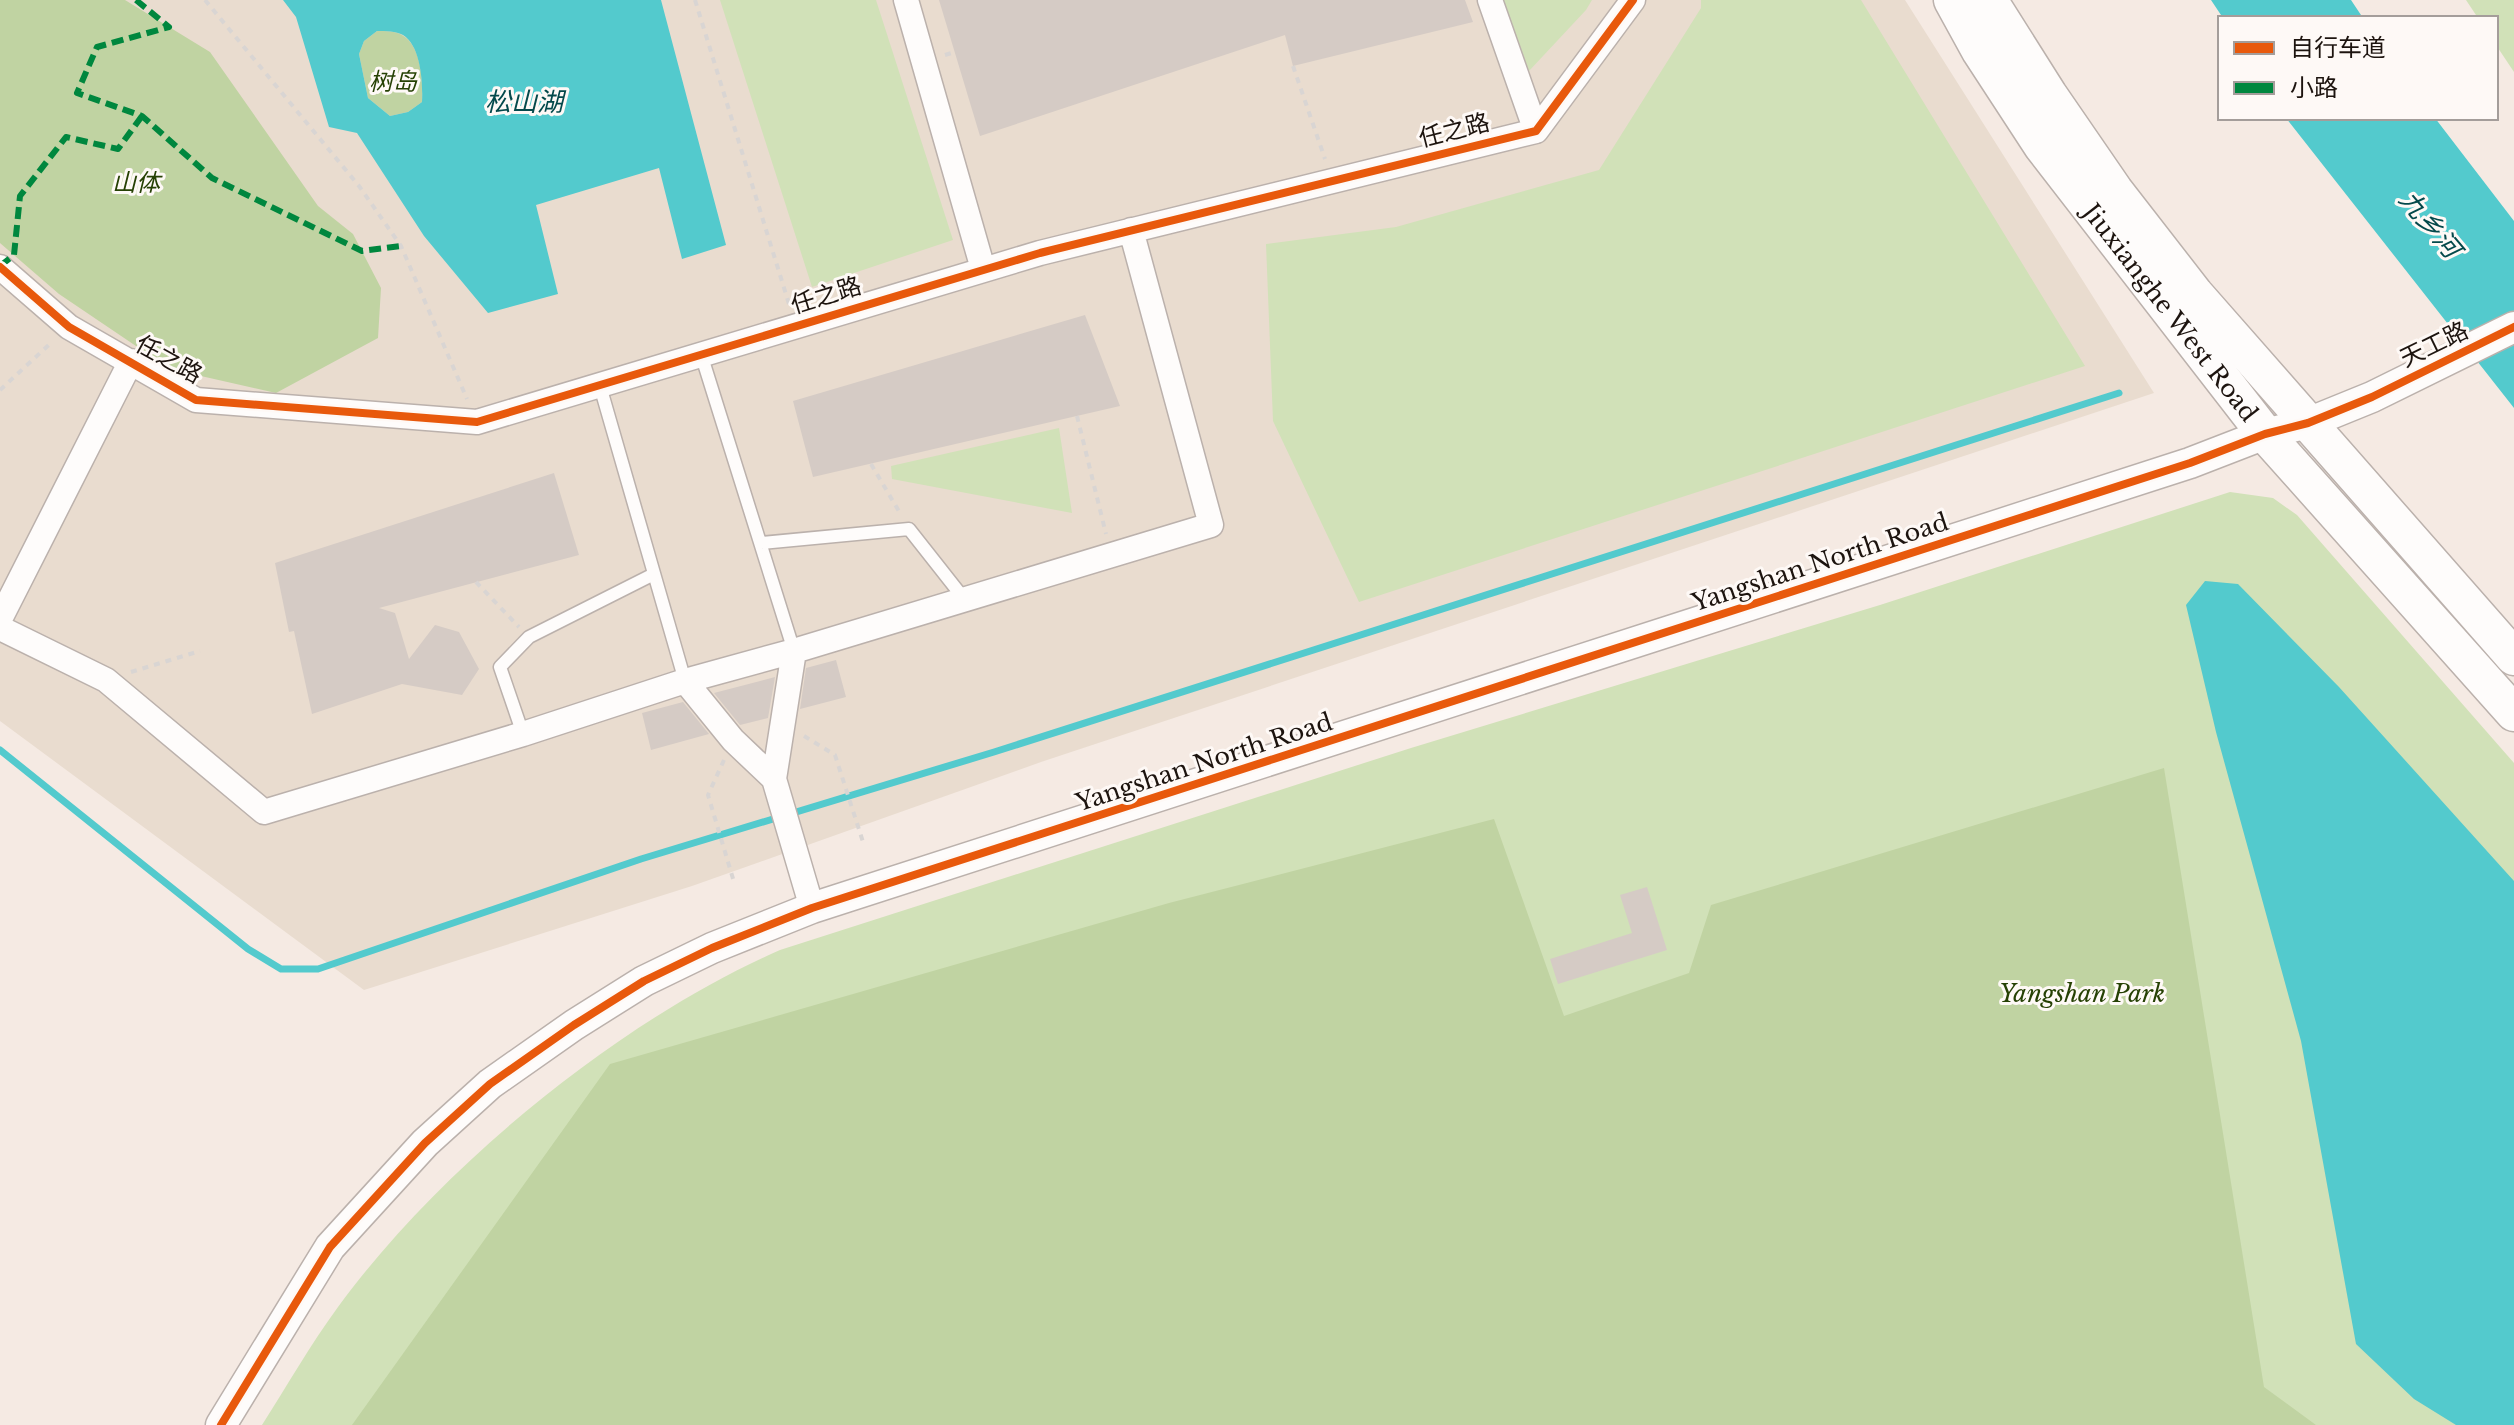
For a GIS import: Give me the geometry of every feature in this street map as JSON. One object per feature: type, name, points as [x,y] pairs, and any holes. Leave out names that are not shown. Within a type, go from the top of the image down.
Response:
[{"type":"main road","name":"Jiuxianghe West Road","points":[[1952,0],[1980,51],[2042,146],[2265,434],[2514,713]]},
{"type":"main road","name":"Jiuxianghe West Road","points":[[1989,0],[2115,191],[2195,294],[2514,657]]},
{"type":"street","points":[[906,0],[983,269]]},
{"type":"street","points":[[1490,0],[1536,131]]},
{"type":"street","points":[[1536,131],[1633,0]]},
{"type":"street","name":"任之路","points":[[0,267],[69,327],[196,400],[477,422],[983,269],[1536,131]]},
{"type":"street","points":[[0,628],[106,680],[264,812],[523,734],[685,681],[1211,525],[1131,230]]},
{"type":"street","name":"天工路","points":[[2372,397],[2514,327]]},
{"type":"street","points":[[0,619],[131,361]]},
{"type":"street","name":"Yangshan North Road","points":[[221,1425],[330,1247],[425,1143],[490,1084],[574,1025],[644,981],[712,948],[812,908],[2190,463],[2265,434],[2308,423],[2372,397]]},
{"type":"street","points":[[794,651],[774,779],[812,908]]},
{"type":"street","points":[[685,681],[733,740],[774,779]]},
{"type":"lane","points":[[701,354],[794,651]]},
{"type":"lane","points":[[600,386],[685,681]]},
{"type":"lane","points":[[761,543],[909,529],[965,600]]},
{"type":"lane","points":[[523,734],[500,667],[529,637],[654,574]]},
{"type":"path","points":[[205,0],[359,186],[401,246],[477,422]]},
{"type":"path","points":[[695,0],[795,326]]},
{"type":"path","points":[[1293,66],[1333,180]]},
{"type":"path","points":[[0,390],[69,327]]},
{"type":"path","points":[[1077,416],[1111,557]]},
{"type":"path","points":[[871,464],[909,529]]},
{"type":"path","points":[[476,582],[529,637]]},
{"type":"path","points":[[106,680],[200,651]]},
{"type":"path","points":[[781,723],[835,755],[864,845]]},
{"type":"path","points":[[733,740],[708,795],[734,882]]},
{"type":"shaded area","points":[[0,0],[1905,0],[2154,393],[1041,762],[692,886],[364,990],[0,721]]},
{"type":"green space","name":"山体","points":[[0,0],[125,0],[210,52],[318,206],[353,234],[381,288],[378,338],[276,393],[170,369],[59,294],[0,243]]},
{"type":"green space","points":[[720,0],[876,0],[953,240],[812,287]]},
{"type":"green space","points":[[1503,0],[1592,0],[1529,71]]},
{"type":"green space","points":[[1701,0],[1861,0],[2085,366],[1359,602],[1273,421],[1266,244],[1396,227],[1599,170],[1701,8]]},
{"type":"green space","points":[[2466,0],[2514,0],[2514,72],[2498,48],[2498,16],[2477,16]]},
{"type":"green space","name":"树岛","points":[[377,31],[402,35],[414,47],[421,75],[422,102],[408,112],[390,116],[368,98],[359,54],[364,41]]},
{"type":"green space","points":[[1059,428],[1072,513],[892,479],[891,466]]},
{"type":"green space","name":"Yangshan Park","points":[[2230,492],[2273,498],[2297,515],[2514,763],[2514,1425],[262,1425],[328,1321],[380,1254],[481,1151],[538,1102],[658,1015],[780,950],[1411,748],[1880,605]]},
{"type":"green space","name":"Yangshan Park","points":[[2164,768],[2264,1387],[2316,1425],[352,1425],[610,1064],[1169,903],[1494,819],[1564,1016],[1689,973],[1711,905]]},
{"type":"water","name":"松山湖","points":[[283,0],[661,0],[726,245],[682,259],[659,168],[536,205],[558,294],[488,313],[424,236],[357,133],[329,127],[296,17]],"holes":[[[377,31],[403,35],[414,47],[421,75],[422,102],[408,112],[390,116],[368,98],[359,54],[364,41]]]},
{"type":"water","points":[[2211,0],[2351,0],[2362,16],[2222,16]]},
{"type":"water","name":"九乡河","points":[[2288,120],[2437,120],[2514,221],[2514,408]]},
{"type":"water","points":[[2205,581],[2238,584],[2339,687],[2514,881],[2514,1425],[2456,1425],[2414,1399],[2356,1344],[2301,1041],[2216,732],[2186,605]]},
{"type":"building","points":[[939,0],[1465,0],[1473,22],[1293,66],[1285,35],[980,136]]},
{"type":"building","points":[[1085,315],[1120,406],[813,477],[793,401]]},
{"type":"building","points":[[554,473],[579,555],[379,608],[395,613],[409,659],[435,625],[459,632],[479,669],[462,695],[402,684],[312,714],[294,631],[289,632],[275,563]]},
{"type":"building","points":[[836,660],[846,697],[800,709],[806,668]]},
{"type":"building","points":[[775,677],[768,718],[740,725],[714,693]]},
{"type":"building","points":[[683,702],[709,734],[651,750],[642,713]]},
{"type":"building","points":[[1647,887],[1667,950],[1558,984],[1550,959],[1632,933],[1620,895]]},
{"type":"waterway","points":[[0,750],[248,949],[281,969],[318,969],[641,859],[994,752],[2119,393]]},
{"type":"marked path","points":[[136,0],[169,27],[97,47],[77,93],[142,116],[212,178],[362,251],[401,246]]},
{"type":"marked path","points":[[0,266],[14,255],[20,196],[66,137],[118,149],[142,116]]},
{"type":"cycle path","points":[[0,267],[69,327],[196,400],[477,422],[1040,253],[1536,131],[1633,0]]},
{"type":"cycle path","points":[[221,1425],[330,1247],[425,1143],[490,1084],[574,1025],[644,981],[712,948],[812,908],[2190,463],[2265,434],[2308,423],[2372,397],[2514,327]]}]
